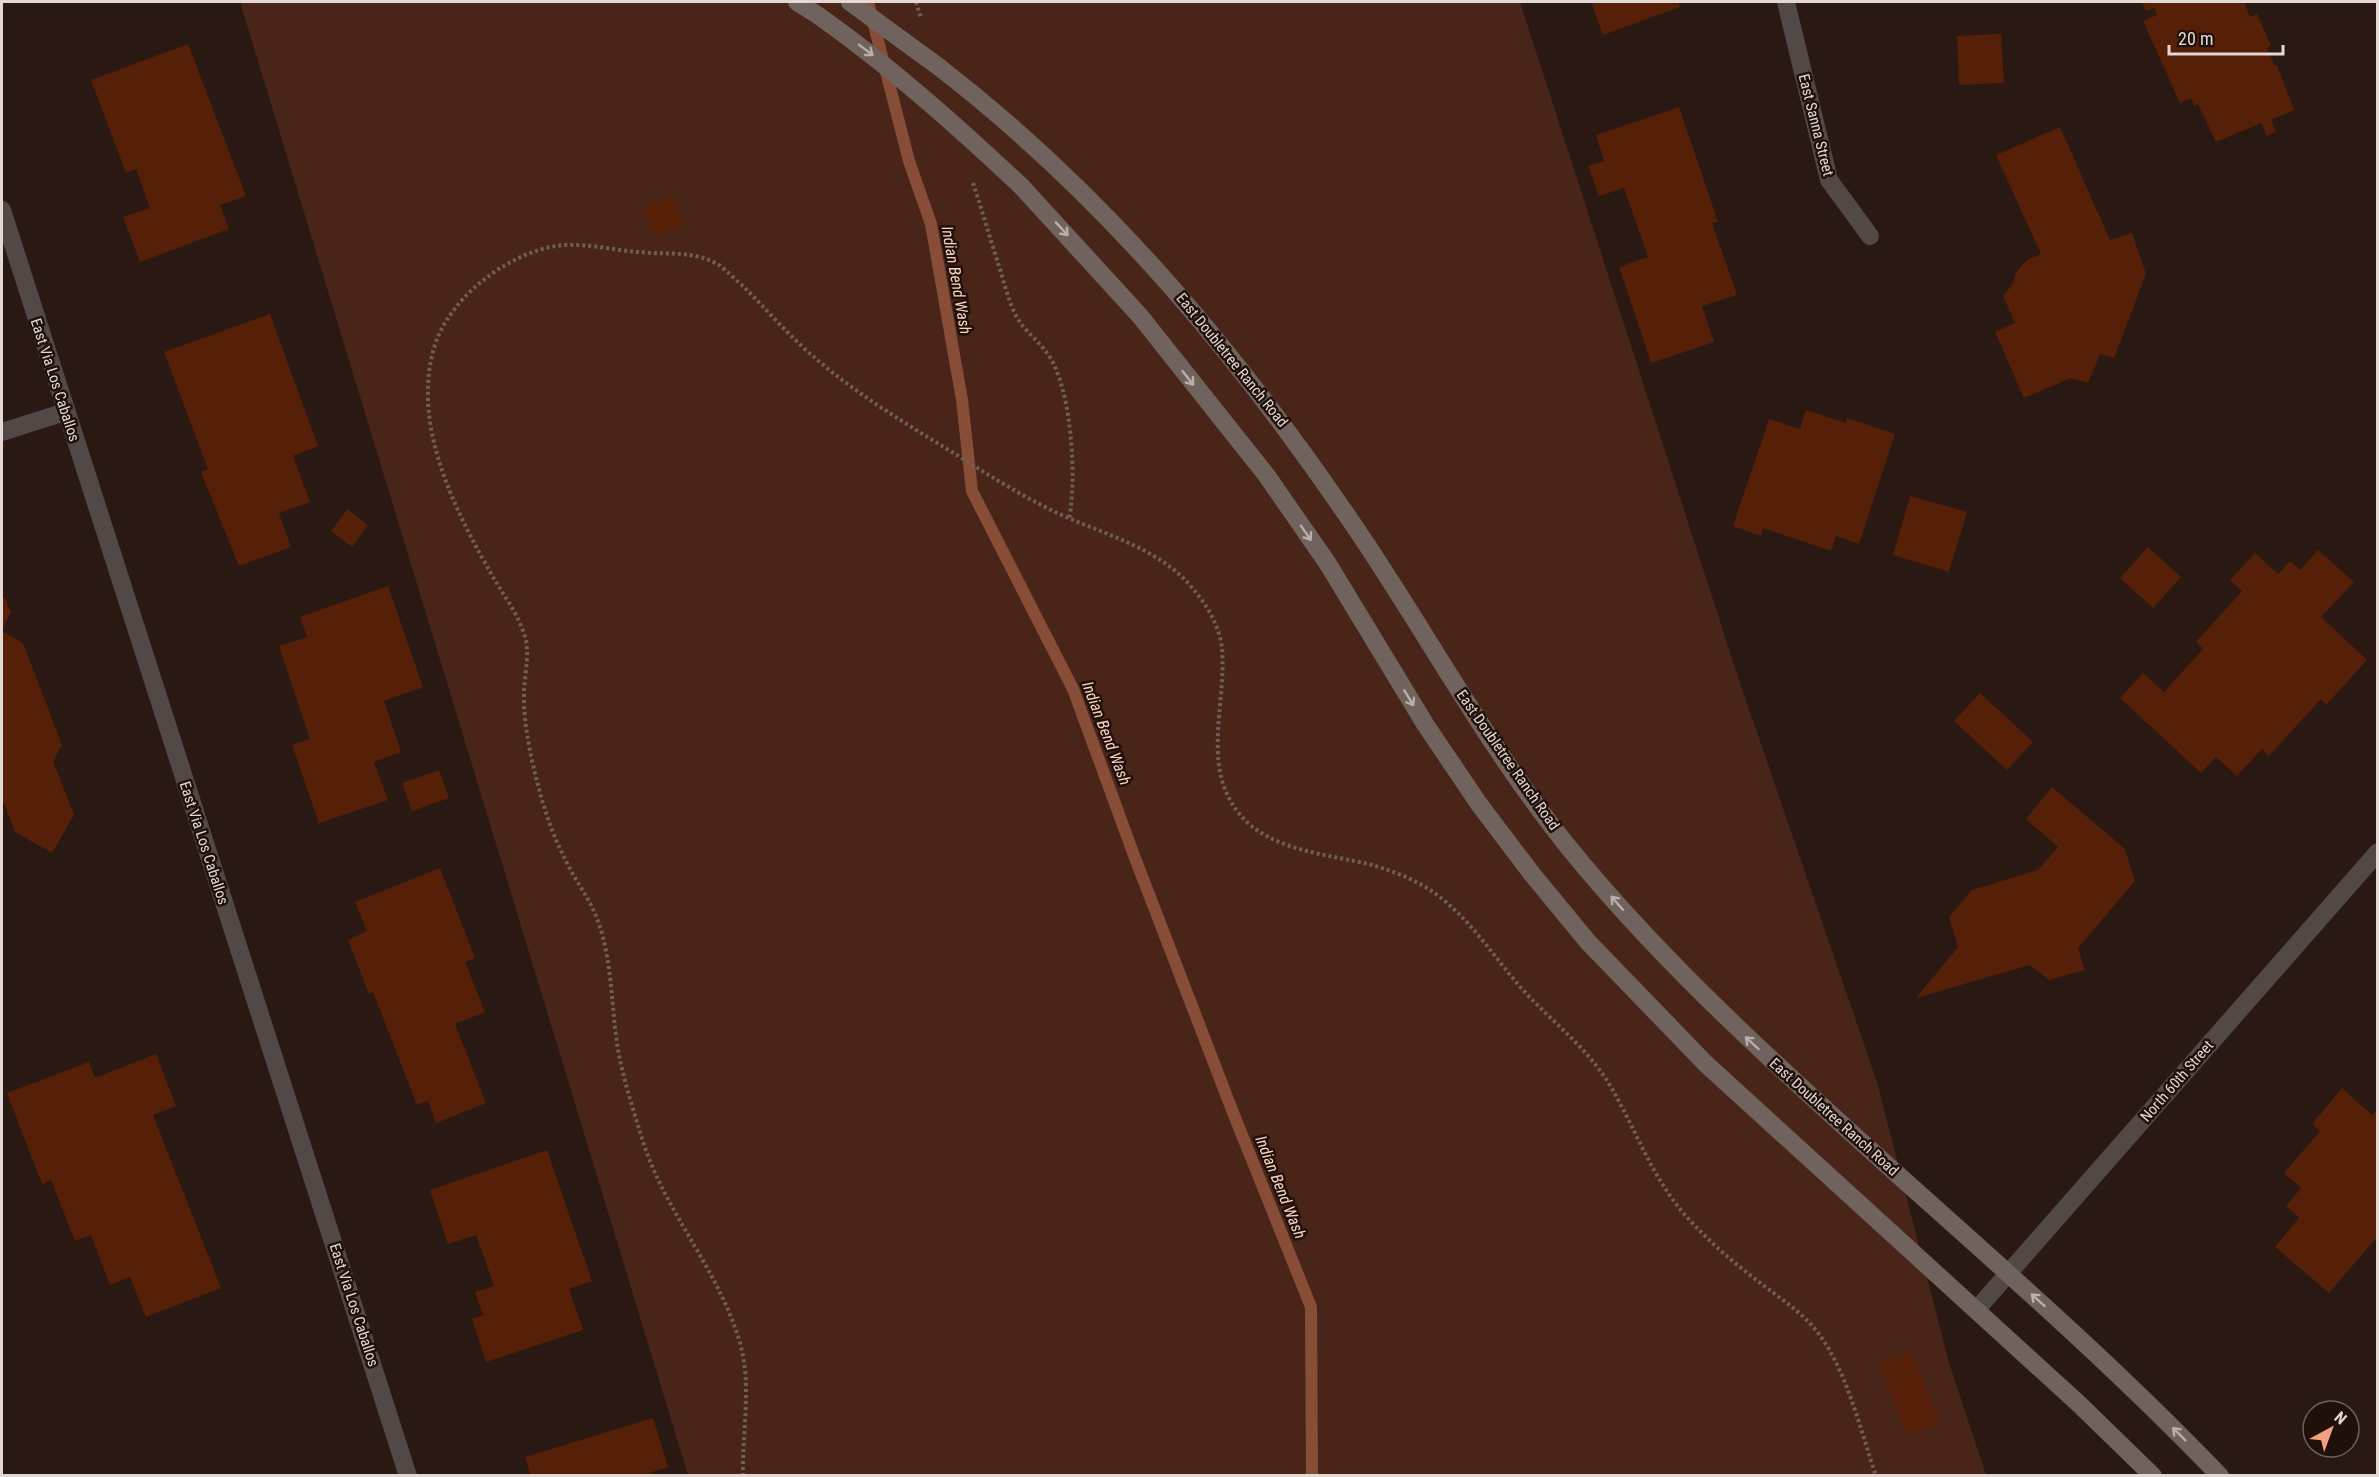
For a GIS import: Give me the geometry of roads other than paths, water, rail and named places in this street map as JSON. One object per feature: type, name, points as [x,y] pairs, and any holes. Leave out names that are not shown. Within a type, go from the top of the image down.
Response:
[{"type":"main road","points":[[797,2],[878,59],[957,127],[1022,187],[1140,316],[1267,476],[1328,564],[1425,724],[1479,804],[1588,942],[1706,1064],[1977,1309],[2153,1476]]},
{"type":"main road","name":"East Doubletree Ranch Road","points":[[850,2],[939,67],[1012,125],[1062,171],[1175,289],[1296,440],[1517,777],[1569,847],[1620,907],[1740,1032],[2111,1366],[2220,1476]]},
{"type":"street","name":"East Sanna Street","points":[[1786,2],[1829,180],[1870,236]]},
{"type":"street","name":"East Via Los Caballos","points":[[2,210],[408,1476]]},
{"type":"street","points":[[2,432],[65,412]]},
{"type":"street","name":"North 60th Street","points":[[1977,1309],[2378,852]]},
{"type":"waterway","name":"Indian Bend Wash","points":[[868,2],[909,161],[931,224],[962,400],[972,491],[1073,689],[1135,858],[1311,1307],[1312,1476]]}]
